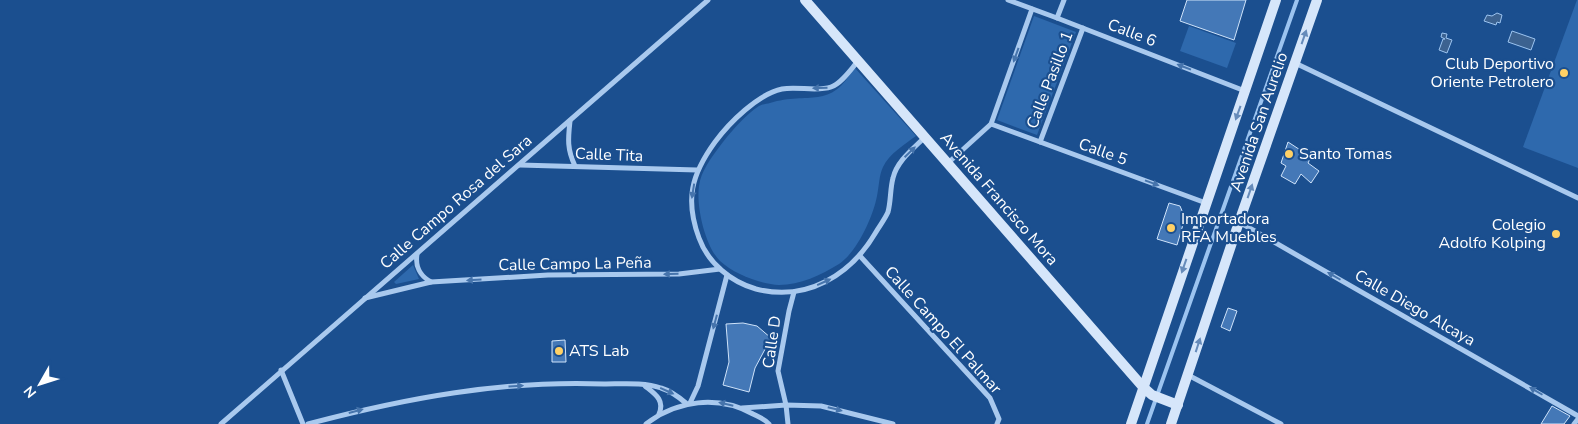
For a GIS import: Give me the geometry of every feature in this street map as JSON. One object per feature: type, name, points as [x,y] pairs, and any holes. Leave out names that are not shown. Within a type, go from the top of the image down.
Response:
[{"type":"main road","name":"Avenida Francisco Mora","points":[[805,0],[1144,387],[1152,395],[1174,404]]},
{"type":"main road","name":"Avenida San Aurelio","points":[[1131,424],[1276,0]]},
{"type":"main road","name":"Avenida San Aurelio","points":[[1172,424],[1174,404],[1188,375],[1239,222],[1317,0]]},
{"type":"street","name":"Calle Campo Rosa del Sara","points":[[221,424],[708,0]]},
{"type":"street","name":"Calle 6","points":[[1008,0],[1246,91]]},
{"type":"street","name":"Calle Pasillo 1","points":[[1057,18],[1064,0]]},
{"type":"street","points":[[948,164],[991,124],[1032,9]]},
{"type":"street","name":"Calle Pasillo 1","points":[[1040,142],[1083,28]]},
{"type":"street","points":[[858,61],[838,83],[830,87],[782,89],[752,103],[716,141],[697,170],[691,195],[693,221],[702,246],[720,268],[727,275],[746,286],[773,293],[794,292],[832,279],[860,256],[888,212],[893,176],[901,160],[925,137]]},
{"type":"street","points":[[1295,63],[1578,198]]},
{"type":"street","points":[[570,120],[568,141],[570,154],[575,166]]},
{"type":"street","name":"Calle 5","points":[[991,124],[1206,203]]},
{"type":"street","name":"Calle Tita","points":[[520,165],[697,170]]},
{"type":"street","name":"Calle Diego Alcaya","points":[[1239,222],[1578,417]]},
{"type":"street","points":[[417,253],[418,270],[431,282]]},
{"type":"street","name":"Calle Campo El Palmar","points":[[860,256],[990,398],[999,420],[997,424]]},
{"type":"street","name":"Calle Campo La Peña","points":[[364,298],[431,282],[548,275],[679,274],[720,268]]},
{"type":"street","points":[[688,403],[698,386],[727,275]]},
{"type":"street","name":"Calle D","points":[[788,424],[786,405],[778,371],[794,292]]},
{"type":"street","points":[[282,370],[302,424]]},
{"type":"street","points":[[1188,375],[1280,424]]},
{"type":"street","points":[[308,424],[369,408],[437,394],[506,386],[575,383],[645,385],[660,387],[688,403]]},
{"type":"street","points":[[645,385],[660,398],[662,408],[659,414]]},
{"type":"street","points":[[646,424],[659,414],[688,403],[717,402],[742,408],[769,424]]},
{"type":"street","points":[[742,408],[786,405],[821,406],[893,424]]},
{"type":"street","points":[[1574,424],[1578,417]]},
{"type":"shaded area","name":"Club Deportivo Oriente Petrolero","points":[[1578,0],[1578,168],[1523,147]]},
{"type":"shaded area","points":[[1497,13],[1502,15],[1500,23],[1497,22],[1496,25],[1484,21],[1487,15],[1492,16]]},
{"type":"shaded area","points":[[1034,16],[1076,32],[1037,135],[997,120]]},
{"type":"shaded area","points":[[1189,26],[1236,43],[1227,68],[1180,51]]},
{"type":"shaded area","points":[[1512,31],[1535,39],[1531,50],[1508,42]]},
{"type":"shaded area","points":[[1442,33],[1447,34],[1446,38],[1452,40],[1447,53],[1439,50],[1443,39],[1445,39],[1441,37]]},
{"type":"shaded area","points":[[854,67],[916,136],[893,154],[883,167],[872,214],[858,243],[839,264],[818,275],[787,285],[764,283],[732,270],[720,261],[710,246],[700,215],[699,186],[707,165],[733,130],[759,106],[784,100],[828,95],[837,90]]},
{"type":"shaded area","points":[[413,265],[419,279],[396,284],[394,282]]},
{"type":"building","points":[[1187,0],[1246,0],[1234,40],[1180,21]]},
{"type":"building","points":[[1288,142],[1311,157],[1308,163],[1319,171],[1311,183],[1301,174],[1295,184],[1281,176],[1286,166],[1281,163]]},
{"type":"building","name":"Importadora RFA Muebles","points":[[1169,203],[1180,206],[1185,218],[1177,245],[1157,239]]},
{"type":"building","points":[[1228,308],[1237,311],[1230,331],[1221,327]]},
{"type":"building","points":[[743,323],[757,326],[771,338],[755,368],[749,392],[723,385],[729,362],[726,324]]},
{"type":"building","name":"ATS Lab","points":[[565,340],[566,362],[552,362],[552,341]]},
{"type":"building","points":[[1552,406],[1570,416],[1564,424],[1541,424]]},
{"type":"waterway","points":[[1147,424],[1297,0]]},
{"type":"place","name":"Club Deportivo Oriente Petrolero","points":[[1564,73]]},
{"type":"place","name":"Santo Tomas","points":[[1289,154]]},
{"type":"place","name":"Importadora RFA Muebles","points":[[1171,228]]},
{"type":"place","name":"Colegio Adolfo Kolping","points":[[1556,234]]},
{"type":"place","name":"ATS Lab","points":[[559,351]]}]
